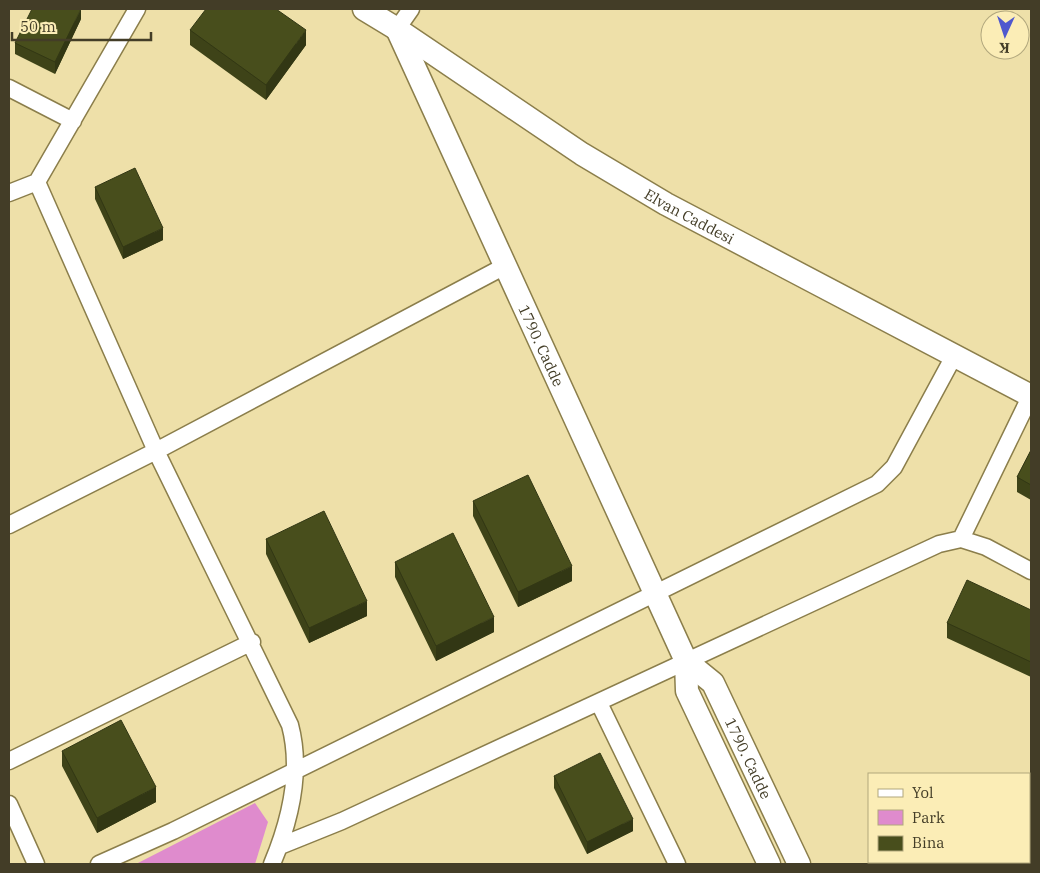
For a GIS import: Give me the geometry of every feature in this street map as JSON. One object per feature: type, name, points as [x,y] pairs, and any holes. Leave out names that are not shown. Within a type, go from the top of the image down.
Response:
[{"type":"street","points":[[9,194],[37,182],[74,121],[137,9]]},
{"type":"street","name":"Elvan Caddesi","points":[[364,9],[397,29],[574,149],[666,204],[1031,396]]},
{"type":"street","points":[[397,29],[411,9]]},
{"type":"street","name":"1790. Cadde","points":[[397,29],[686,662],[687,692],[769,864]]},
{"type":"street","points":[[9,88],[74,121]]},
{"type":"street","points":[[37,182],[156,451],[252,642],[290,724],[295,742],[295,771],[290,808],[280,846],[272,864]]},
{"type":"street","points":[[9,526],[156,451],[505,266]]},
{"type":"street","points":[[99,864],[295,771],[863,492],[888,475],[954,356]]},
{"type":"street","points":[[960,539],[1031,396]]},
{"type":"street","points":[[280,846],[342,821],[939,544],[960,539],[986,547],[1031,571]]},
{"type":"street","points":[[9,761],[252,642]]},
{"type":"street","name":"1790. Cadde","points":[[686,662],[713,683],[799,864]]},
{"type":"street","points":[[598,702],[676,864]]},
{"type":"street","points":[[9,804],[36,864]]},
{"type":"green space","points":[[255,803],[268,822],[255,864],[136,864]]},
{"type":"building","points":[[32,9],[81,9],[55,62],[15,43]]},
{"type":"building","points":[[206,9],[276,9],[306,30],[266,85],[190,30]]},
{"type":"building","points":[[135,168],[163,228],[123,247],[95,187]]},
{"type":"building","points":[[1031,450],[1031,485],[1017,477]]},
{"type":"building","points":[[528,475],[572,566],[518,592],[473,501]]},
{"type":"building","points":[[324,511],[367,601],[309,628],[266,539]]},
{"type":"building","points":[[453,533],[494,617],[436,646],[395,562]]},
{"type":"building","points":[[967,580],[1031,610],[1031,662],[947,623]]},
{"type":"building","points":[[121,720],[156,787],[97,818],[62,751]]},
{"type":"building","points":[[600,753],[633,819],[587,842],[554,776]]}]
